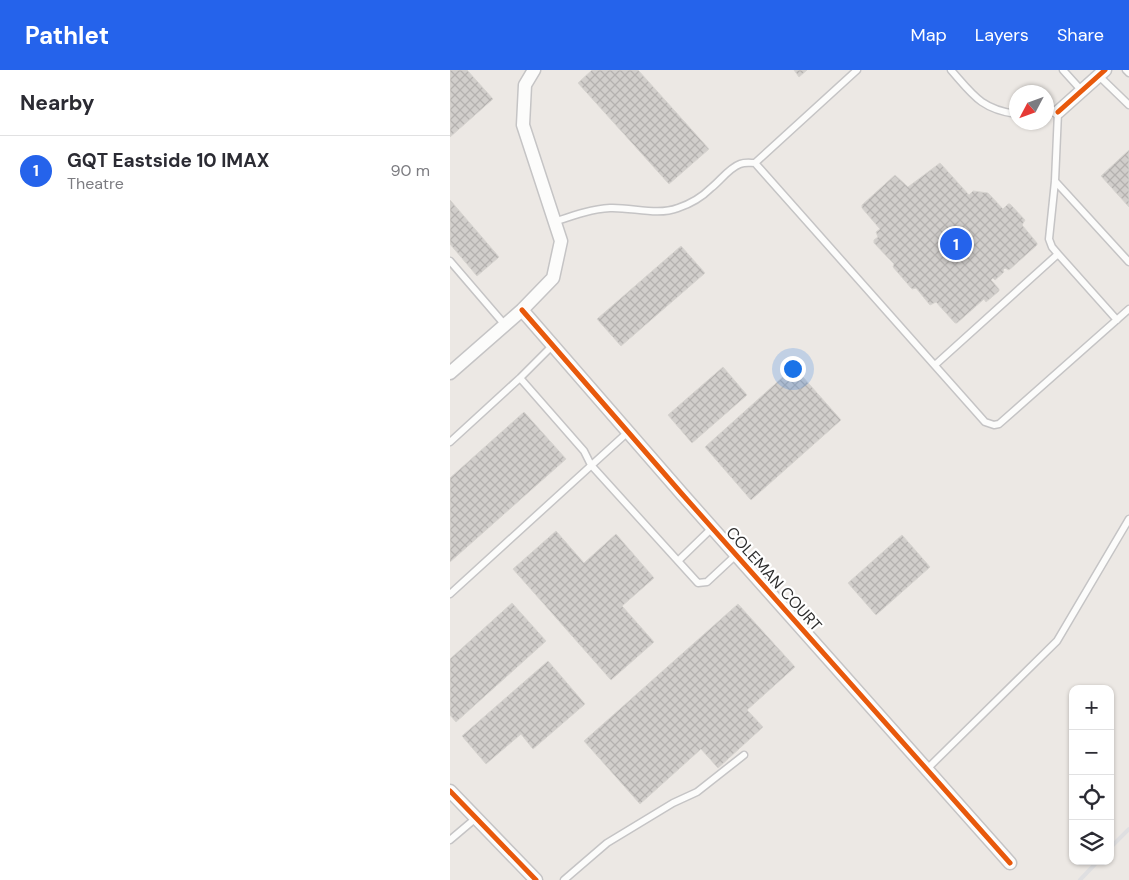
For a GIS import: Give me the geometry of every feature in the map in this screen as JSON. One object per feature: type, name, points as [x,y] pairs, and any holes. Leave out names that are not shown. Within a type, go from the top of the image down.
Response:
[{"type":"street","points":[[450,373],[522,310],[553,278],[561,241],[523,125],[525,85],[534,70]]},
{"type":"street","points":[[1054,111],[1082,91],[1102,73]]},
{"type":"street","name":"COLEMAN COURT","points":[[522,310],[736,556],[1010,863]]},
{"type":"street","points":[[450,791],[536,880]]},
{"type":"lane","points":[[755,163],[857,70]]},
{"type":"lane","points":[[951,70],[977,100],[1001,112],[1009,113]]},
{"type":"lane","points":[[1063,70],[1082,91]]},
{"type":"lane","points":[[1126,70],[1129,73]]},
{"type":"lane","points":[[1102,73],[1129,105]]},
{"type":"lane","points":[[1053,130],[1056,181],[1049,239],[1052,247],[1117,320]]},
{"type":"lane","points":[[554,222],[583,213],[609,208],[634,208],[658,212],[677,208],[709,190],[736,166],[743,162],[755,163],[986,422],[994,425],[999,424],[1129,309]]},
{"type":"lane","points":[[1056,181],[1129,262]]},
{"type":"lane","points":[[935,365],[1058,254]]},
{"type":"lane","points":[[450,261],[505,324]]},
{"type":"lane","points":[[450,442],[553,346]]},
{"type":"lane","points":[[520,378],[584,452],[590,465],[698,583],[707,582],[736,556]]},
{"type":"lane","points":[[450,594],[628,432]]},
{"type":"lane","points":[[927,769],[1057,641],[1129,519]]},
{"type":"lane","points":[[678,561],[712,528]]},
{"type":"lane","points":[[564,880],[606,843],[673,803],[697,792],[744,755]]},
{"type":"lane","points":[[450,840],[476,818]]},
{"type":"building","points":[[450,70],[467,70],[493,99],[450,137]]},
{"type":"building","points":[[592,70],[638,70],[709,149],[669,184],[578,83]]},
{"type":"building","points":[[794,70],[807,70],[799,77]]},
{"type":"building","points":[[1129,150],[1129,207],[1101,176]]},
{"type":"building","points":[[940,163],[969,195],[973,191],[988,193],[1003,209],[1010,204],[1025,220],[1022,225],[1037,243],[1009,270],[1005,268],[1004,272],[995,280],[993,278],[991,280],[999,291],[986,302],[984,299],[957,323],[936,302],[930,305],[916,288],[912,289],[893,267],[894,264],[874,243],[874,240],[878,237],[876,232],[880,229],[862,208],[862,205],[895,175],[908,187]]},
{"type":"building","points":[[450,200],[499,257],[477,276],[450,244]]},
{"type":"building","points":[[681,246],[705,273],[621,346],[597,319]]},
{"type":"building","points":[[723,367],[747,395],[692,443],[668,415]]},
{"type":"building","points":[[794,367],[841,420],[751,500],[705,447]]},
{"type":"building","points":[[524,412],[566,459],[450,562],[450,478]]},
{"type":"building","points":[[556,531],[584,563],[616,534],[654,578],[622,606],[654,642],[611,680],[513,569]]},
{"type":"building","points":[[902,535],[930,567],[876,615],[848,583]]},
{"type":"building","points":[[512,603],[546,641],[456,722],[450,715],[450,659]]},
{"type":"building","points":[[738,604],[795,667],[747,710],[763,727],[718,768],[701,749],[640,804],[584,741]]},
{"type":"building","points":[[548,661],[585,704],[533,749],[521,734],[486,764],[462,736]]},
{"type":"railway","points":[[1114,844],[1129,829]]},
{"type":"railway","points":[[1080,880],[1094,865]]},
{"type":"cycle path","points":[[1058,112],[1105,70]]},
{"type":"cycle path","points":[[522,310],[682,494],[1010,863]]},
{"type":"cycle path","points":[[450,791],[536,880]]},
{"type":"place","name":"GQT Eastside 10 IMAX","points":[[956,244]]}]
